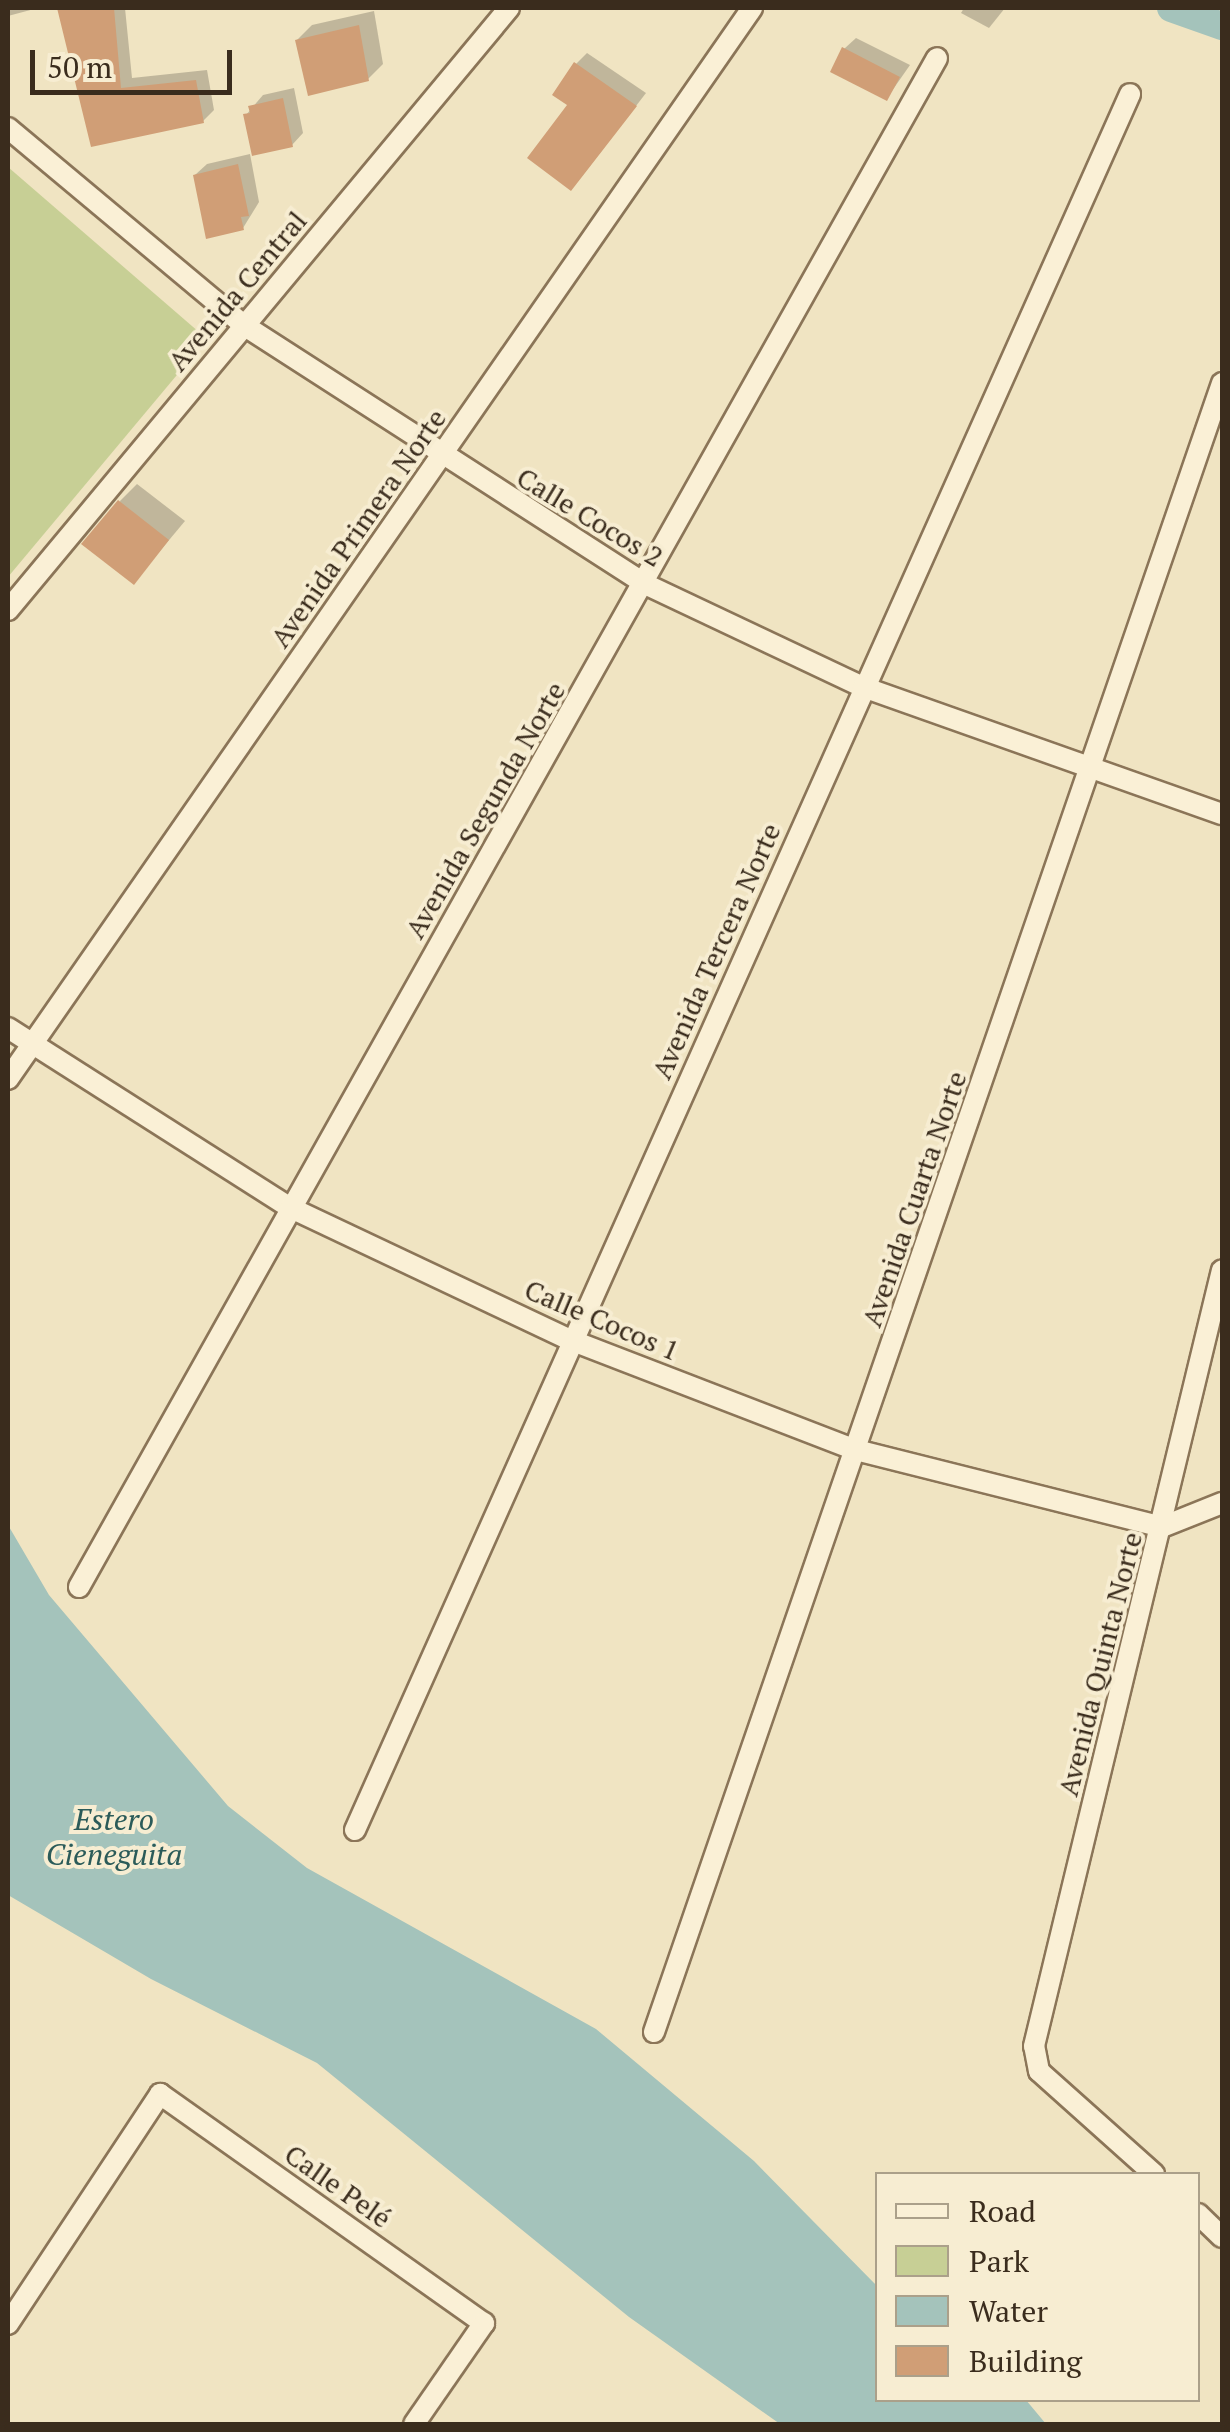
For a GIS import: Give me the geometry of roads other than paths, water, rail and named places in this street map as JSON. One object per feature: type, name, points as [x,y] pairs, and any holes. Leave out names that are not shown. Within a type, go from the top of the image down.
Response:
[{"type":"street","name":"Avenida Central","points":[[8,610],[509,8]]},
{"type":"street","name":"Avenida Primera Norte","points":[[8,1079],[752,8]]},
{"type":"street","name":"Avenida Segunda Norte","points":[[79,1587],[938,58]]},
{"type":"street","name":"Avenida Tercera Norte","points":[[354,1830],[1130,94]]},
{"type":"street","name":"Calle Cocos 2","points":[[8,128],[245,326],[441,458],[645,584],[863,687],[1222,814]]},
{"type":"street","name":"Avenida Cuarta Norte","points":[[654,2032],[1222,383]]},
{"type":"street","name":"Calle Cocos 1","points":[[8,1028],[291,1208],[573,1341],[856,1450],[1162,1528]]},
{"type":"street","name":"Avenida Quinta Norte","points":[[1152,2172],[1039,2071],[1034,2046],[1222,1270]]},
{"type":"street","points":[[1162,1528],[1222,1503]]},
{"type":"street","name":"Calle Pelé","points":[[8,2324],[160,2094],[484,2324],[414,2424]]},
{"type":"street","points":[[1200,2216],[1222,2237]]},
{"type":"water","name":"Estero Cieneguita","points":[[8,1525],[49,1595],[228,1806],[307,1868],[596,2029],[754,2161],[875,2284],[875,2402],[1028,2402],[1046,2424],[780,2424],[629,2317],[317,2063],[151,1979],[8,1895]]},
{"type":"waterway","points":[[1171,8],[1222,26]]}]
